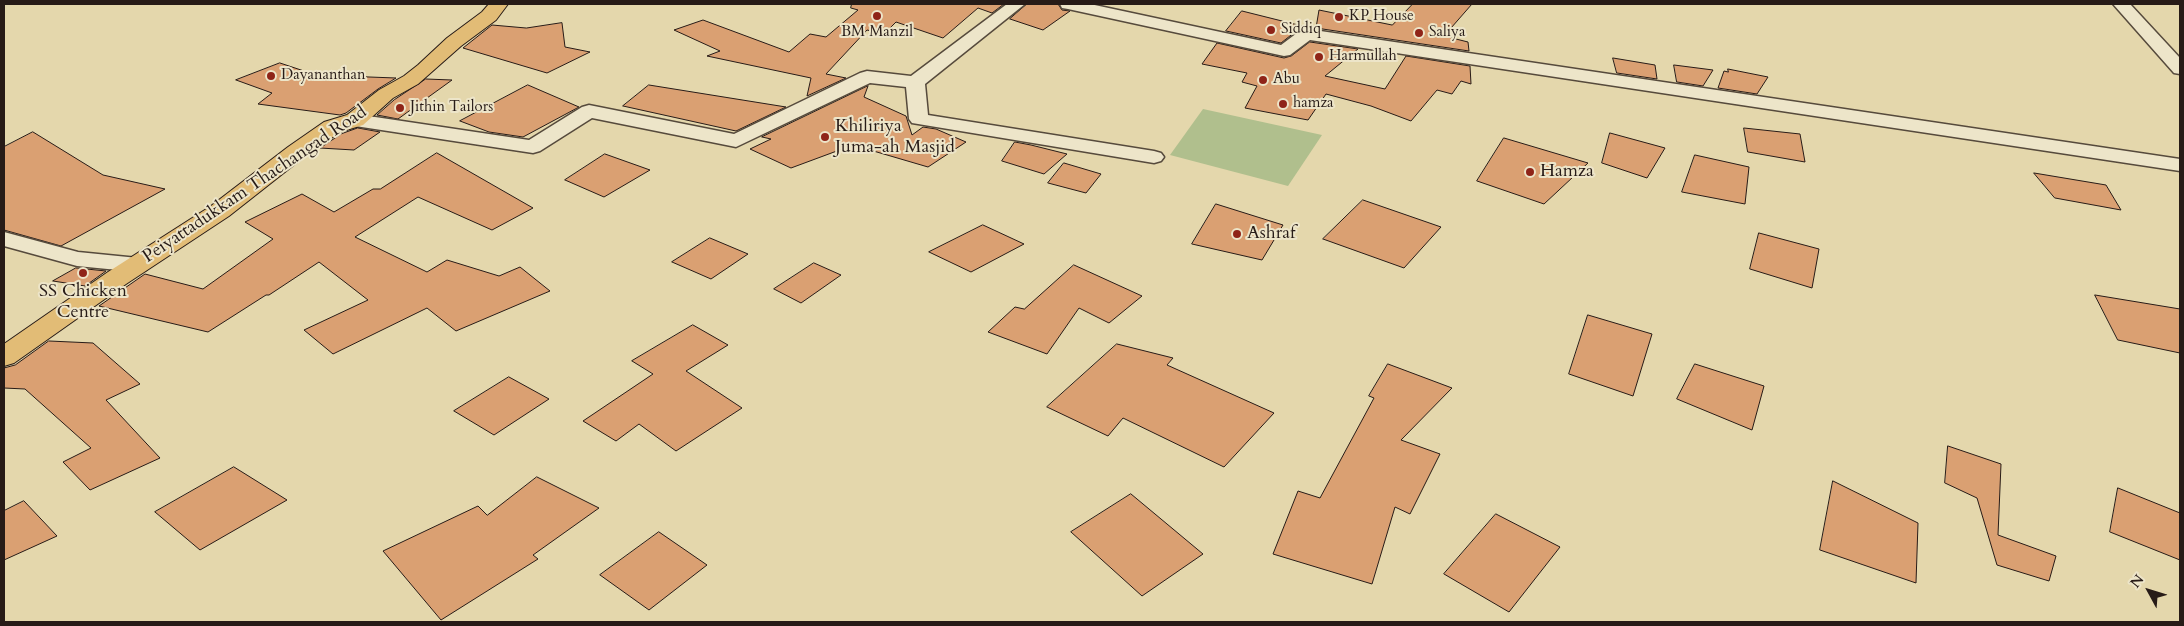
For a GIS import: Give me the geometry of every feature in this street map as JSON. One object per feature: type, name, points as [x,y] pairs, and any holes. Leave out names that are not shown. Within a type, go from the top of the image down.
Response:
[{"type":"main road","name":"Peiyattadukkam Thachangad Road","points":[[4,357],[116,278],[220,212],[296,152],[332,127],[355,120],[386,94],[411,80],[425,69],[454,42],[489,16],[499,4]]},
{"type":"street","points":[[355,120],[532,147],[589,111],[736,141],[867,77],[915,82],[1017,4]]},
{"type":"street","points":[[1068,4],[1284,51],[1307,34],[2180,165]]},
{"type":"street","points":[[2121,4],[2180,69]]},
{"type":"street","points":[[915,82],[918,119],[1154,157]]},
{"type":"street","points":[[4,239],[77,259],[138,265]]},
{"type":"green space","points":[[1203,109],[1322,135],[1288,186],[1170,155]]},
{"type":"building","points":[[852,4],[1004,4],[992,13],[978,8],[943,38],[896,22],[884,34],[867,30],[826,74],[846,78],[807,96],[811,78],[707,56],[720,51],[674,30],[703,20],[789,52],[810,34],[826,37],[858,10],[851,8]]},
{"type":"building","points":[[1027,4],[1058,4],[1062,10],[1070,11],[1043,30],[1010,19]]},
{"type":"building","points":[[1413,4],[1472,4],[1444,36],[1468,42],[1469,51],[1316,28],[1319,10],[1392,25]]},
{"type":"building","points":[[1242,11],[1306,27],[1300,28],[1281,43],[1226,31]]},
{"type":"building","points":[[562,23],[565,47],[590,52],[547,73],[463,48],[492,25],[526,28]]},
{"type":"building","points":[[1310,42],[1358,49],[1325,76],[1385,89],[1406,56],[1470,66],[1471,84],[1461,81],[1452,94],[1437,90],[1411,121],[1371,106],[1326,94],[1308,120],[1245,108],[1257,86],[1242,82],[1247,73],[1202,64],[1217,43],[1284,58],[1291,56]]},
{"type":"building","points":[[1613,58],[1655,65],[1657,79],[1617,73]]},
{"type":"building","points":[[280,63],[316,75],[396,78],[346,113],[340,115],[258,104],[272,93],[236,80]]},
{"type":"building","points":[[1674,65],[1713,70],[1703,86],[1677,82]]},
{"type":"building","points":[[1728,69],[1768,77],[1757,94],[1718,88],[1724,71],[1728,72]]},
{"type":"building","points":[[426,79],[452,80],[398,119],[377,115],[394,100]]},
{"type":"building","points":[[528,85],[579,107],[523,137],[489,132],[460,121]]},
{"type":"building","points":[[649,85],[786,107],[736,131],[623,106]]},
{"type":"building","name":"Khiliriya Juma-ah Masjid","points":[[868,86],[864,97],[906,116],[912,135],[923,127],[936,129],[966,142],[928,167],[853,145],[791,168],[750,149],[771,139],[762,137]]},
{"type":"building","points":[[358,128],[380,132],[354,150],[320,148],[341,134]]},
{"type":"building","points":[[1744,128],[1800,134],[1805,162],[1748,152]]},
{"type":"building","points":[[33,132],[103,175],[165,189],[61,246],[4,230],[4,147]]},
{"type":"building","points":[[1610,133],[1665,148],[1647,178],[1602,163]]},
{"type":"building","name":"Hamza","points":[[1504,138],[1588,163],[1544,204],[1477,181]]},
{"type":"building","points":[[1015,142],[1067,154],[1044,174],[1002,161]]},
{"type":"building","points":[[437,153],[533,208],[492,230],[418,197],[355,237],[427,272],[447,260],[499,276],[520,267],[550,291],[456,331],[427,308],[333,354],[304,330],[368,300],[319,262],[208,332],[99,306],[145,274],[203,289],[273,239],[245,222],[302,194],[334,212],[373,189],[380,189]]},
{"type":"building","points":[[605,154],[650,170],[604,197],[565,180]]},
{"type":"building","points":[[1695,155],[1749,167],[1745,204],[1682,192]]},
{"type":"building","points":[[1064,163],[1101,174],[1086,193],[1048,183]]},
{"type":"building","points":[[2034,173],[2106,185],[2121,210],[2055,198]]},
{"type":"building","points":[[1363,200],[1441,227],[1404,268],[1323,239]]},
{"type":"building","name":"Ashraf","points":[[1216,204],[1283,225],[1262,260],[1192,244]]},
{"type":"building","points":[[983,225],[1024,244],[971,272],[929,252]]},
{"type":"building","points":[[1759,233],[1819,249],[1812,288],[1750,269]]},
{"type":"building","points":[[710,238],[748,254],[711,279],[672,262]]},
{"type":"building","points":[[814,263],[841,275],[801,303],[774,289]]},
{"type":"building","points":[[1074,265],[1142,296],[1109,323],[1079,308],[1047,354],[988,332],[1015,307],[1024,309]]},
{"type":"building","name":"SS Chicken Centre","points":[[76,268],[106,271],[85,286],[53,281]]},
{"type":"building","points":[[2095,295],[2180,309],[2180,353],[2118,340]]},
{"type":"building","points":[[1588,315],[1652,334],[1633,396],[1569,374]]},
{"type":"building","points":[[693,325],[728,345],[686,371],[742,408],[676,451],[639,424],[616,441],[583,421],[653,374],[632,361]]},
{"type":"building","points":[[49,341],[93,343],[140,384],[106,400],[160,458],[90,490],[63,462],[91,448],[25,389],[4,388],[4,368],[15,365]]},
{"type":"building","points":[[1117,344],[1173,358],[1167,365],[1274,413],[1224,467],[1123,418],[1108,436],[1047,407]]},
{"type":"building","points":[[1388,364],[1452,388],[1401,440],[1440,454],[1410,514],[1395,507],[1372,584],[1273,554],[1298,491],[1320,498],[1374,398],[1369,396]]},
{"type":"building","points":[[1695,364],[1764,386],[1752,430],[1677,399]]},
{"type":"building","points":[[509,377],[549,399],[494,435],[454,411]]},
{"type":"building","points":[[1948,446],[2001,464],[1998,535],[2056,556],[2049,581],[1997,565],[1977,498],[1945,483]]},
{"type":"building","points":[[234,467],[287,500],[200,550],[155,512]]},
{"type":"building","points":[[537,477],[599,508],[533,555],[538,559],[441,620],[383,551],[478,506],[487,515]]},
{"type":"building","points":[[1833,481],[1918,523],[1916,583],[1820,550]]},
{"type":"building","points":[[2118,488],[2180,513],[2180,560],[2110,532]]},
{"type":"building","points":[[1131,494],[1203,554],[1142,596],[1071,532]]},
{"type":"building","points":[[24,501],[57,536],[4,560],[4,511]]},
{"type":"building","points":[[1496,514],[1560,547],[1509,612],[1444,574]]},
{"type":"building","points":[[659,532],[707,565],[649,610],[600,575]]},
{"type":"place","name":"BM Manzil","points":[[877,16]]},
{"type":"place","name":"KP House","points":[[1339,17]]},
{"type":"place","name":"Siddiq","points":[[1271,30]]},
{"type":"place","name":"Saliya","points":[[1419,33]]},
{"type":"place","name":"Harmullah","points":[[1319,57]]},
{"type":"place","name":"Dayananthan","points":[[271,76]]},
{"type":"place","name":"Abu","points":[[1263,80]]},
{"type":"place","name":"hamza","points":[[1283,104]]},
{"type":"place","name":"Jithin Tailors","points":[[400,108]]},
{"type":"place","name":"Khiliriya Juma-ah Masjid","points":[[825,137]]},
{"type":"place","name":"Hamza","points":[[1530,172]]},
{"type":"place","name":"Ashraf","points":[[1237,234]]},
{"type":"place","name":"SS Chicken Centre","points":[[83,273]]}]
